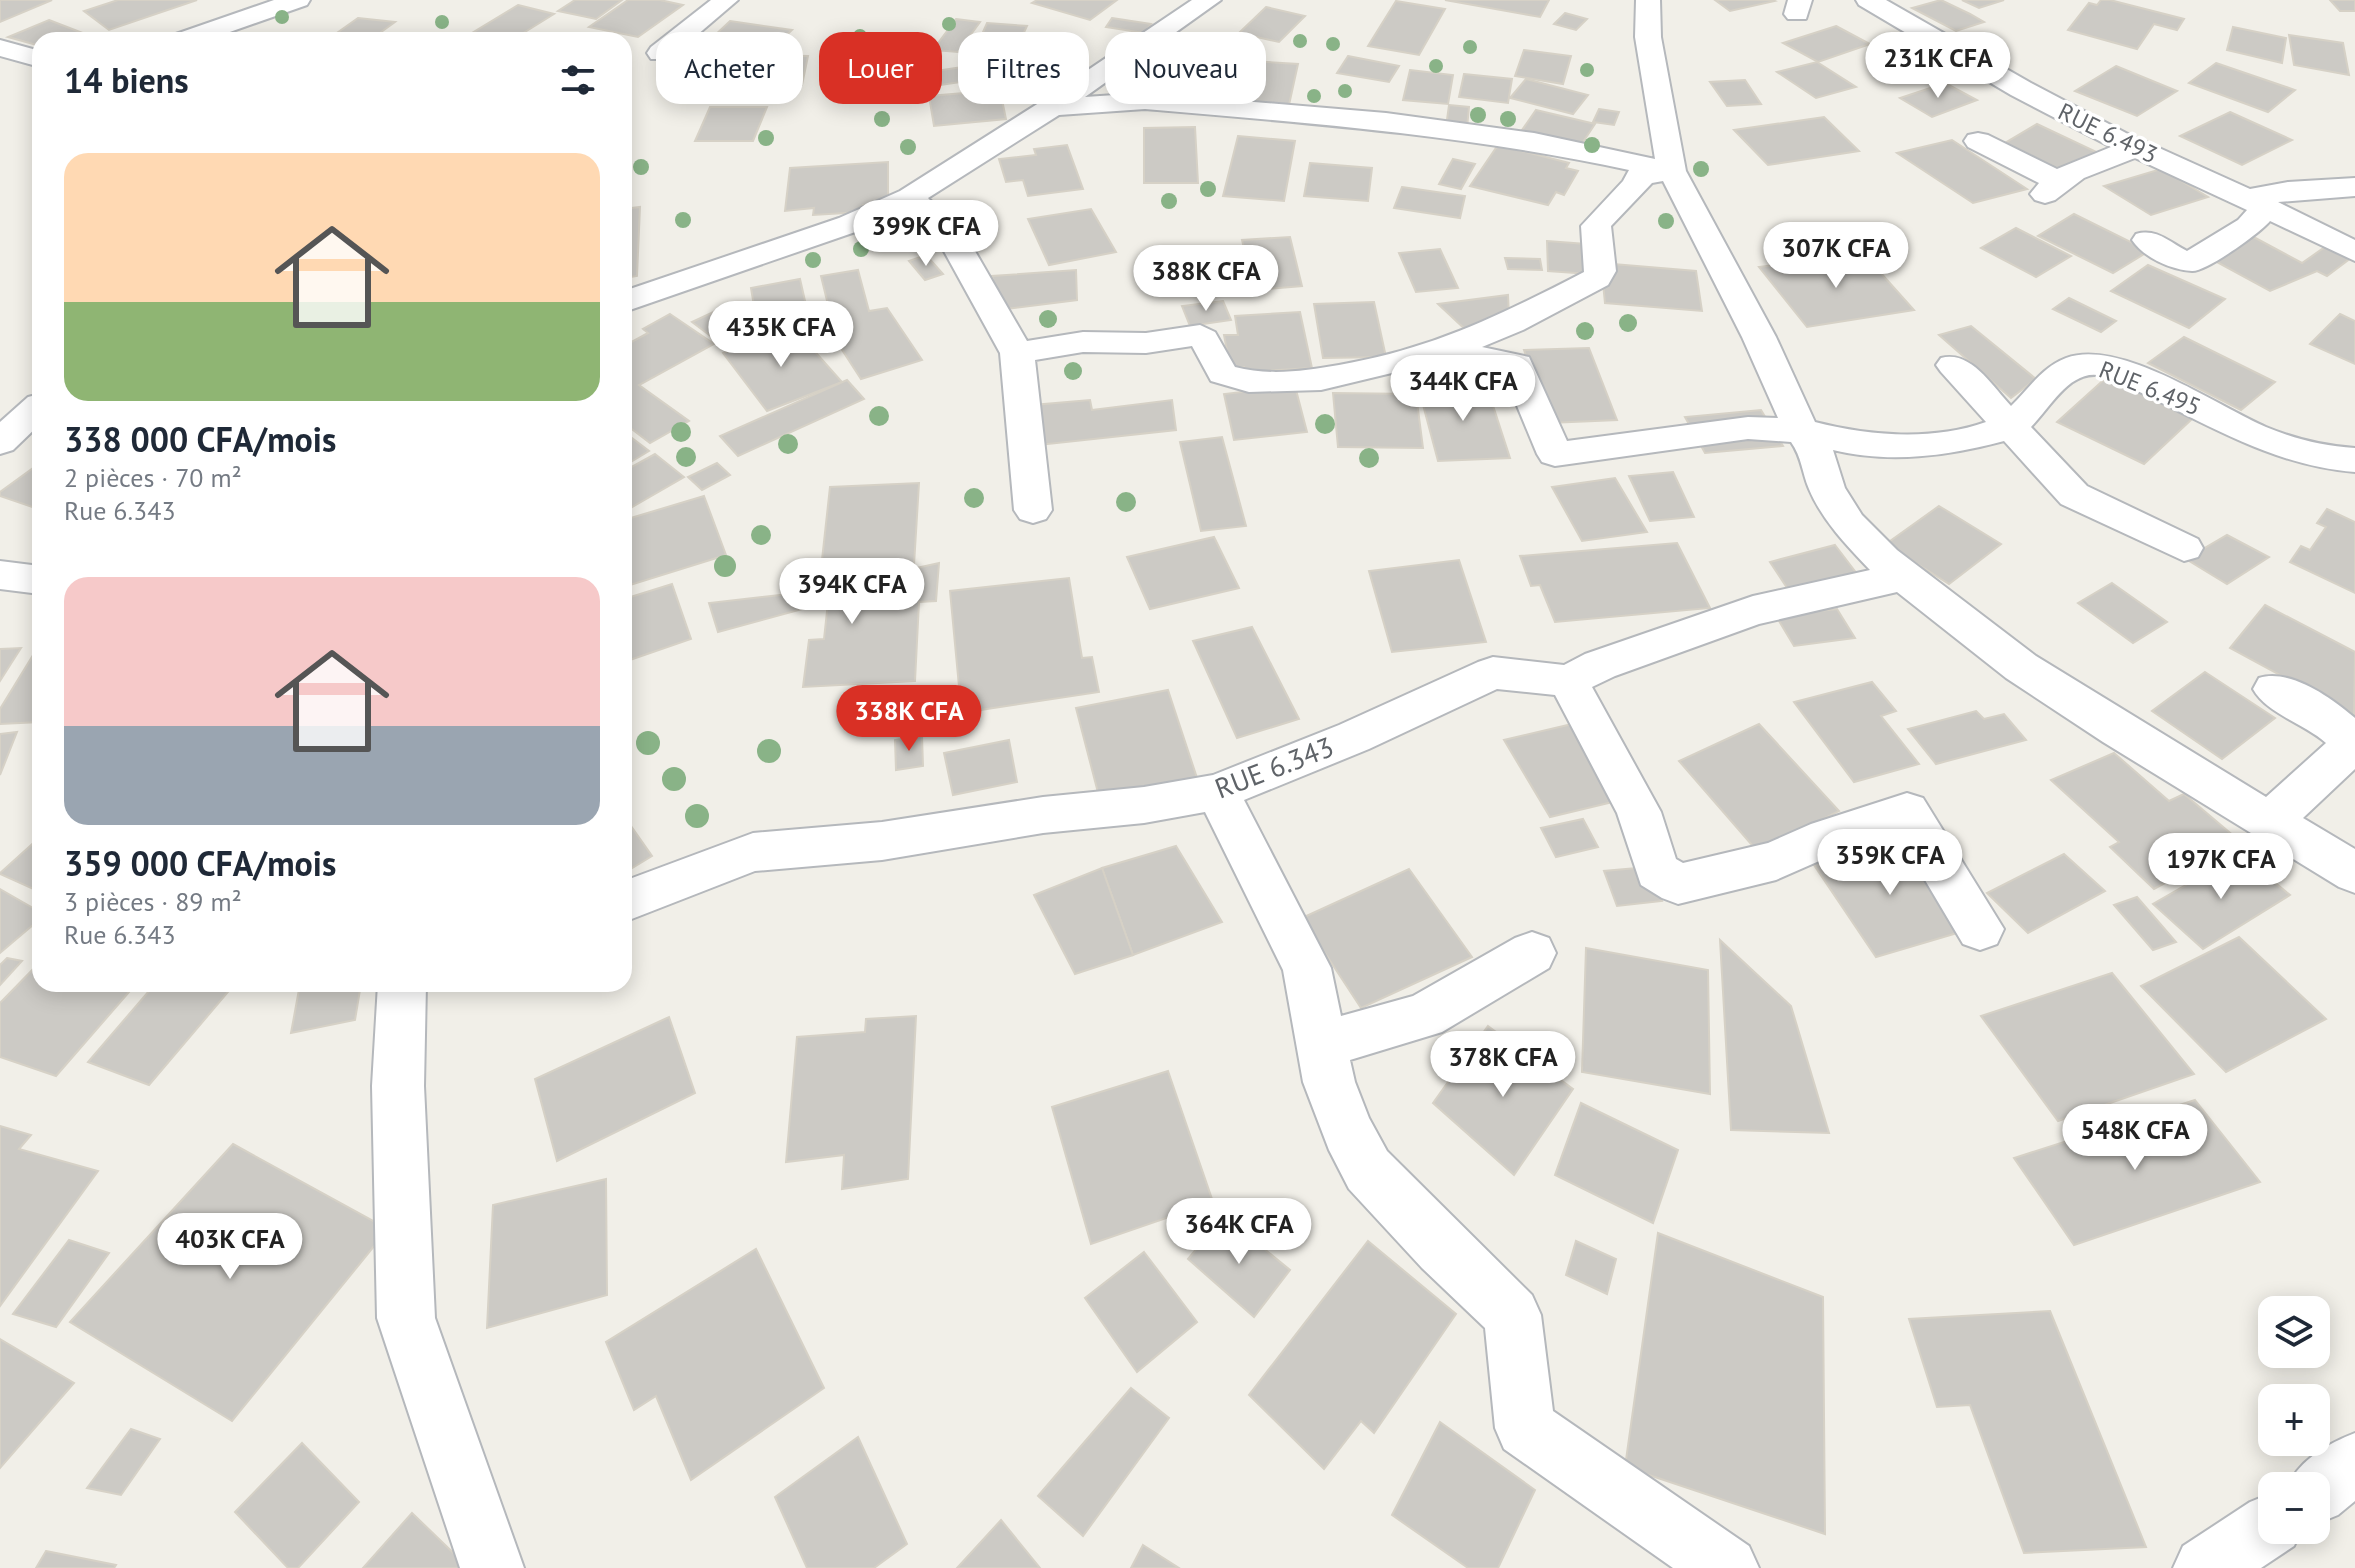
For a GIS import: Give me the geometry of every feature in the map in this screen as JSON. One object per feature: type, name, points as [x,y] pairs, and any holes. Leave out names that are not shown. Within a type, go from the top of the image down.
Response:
[{"type":"street","points":[[205,32],[298,0]]},
{"type":"street","points":[[686,32],[726,0]]},
{"type":"street","points":[[632,299],[850,224],[910,197],[1052,107],[1209,0]]},
{"type":"street","points":[[1648,0],[1648,37],[1672,171],[1759,337],[1802,431],[1816,451],[1827,489],[1849,524],[1883,560],[2021,667],[2118,730],[2355,873]]},
{"type":"street","name":"RUE 6.493","points":[[1868,0],[2021,89],[2355,252]]},
{"type":"street","points":[[0,48],[32,57]]},
{"type":"street","points":[[1052,107],[1145,101],[1386,121],[1534,141],[1672,171]]},
{"type":"street","points":[[1978,141],[2051,188],[2104,158],[2138,148]]},
{"type":"street","points":[[1017,353],[1083,342],[1146,343],[1200,335],[1205,338],[1215,364],[1223,374],[1277,383],[1345,374],[1453,348],[1500,329],[1597,278],[1600,271],[1596,226],[1599,221],[1637,184],[1639,176],[1672,171]]},
{"type":"street","points":[[2147,240],[2175,258],[2193,262],[2203,252],[2218,247],[2251,224],[2259,212],[2257,203],[2288,191],[2355,187]]},
{"type":"street","points":[[910,197],[953,239],[1017,353],[1033,510]]},
{"type":"street","name":"RUE 6.495","points":[[1453,348],[1477,357],[1517,364],[1555,454],[1748,428],[1802,431],[1863,445],[1904,445],[1967,438],[2009,426],[2075,366],[2094,363],[2146,382],[2254,435],[2306,455],[2355,460]]},
{"type":"street","points":[[1953,365],[2074,495],[2184,548]]},
{"type":"street","points":[[0,442],[32,412]]},
{"type":"street","points":[[0,575],[32,579]]},
{"type":"street","points":[[1904,576],[1753,611],[1600,665],[1568,681],[1639,812],[1657,871],[1665,879],[1678,884],[1776,861],[1827,837],[1907,811],[1980,929]]},
{"type":"street","name":"RUE 6.343","points":[[632,899],[753,852],[882,841],[1043,815],[1144,805],[1217,792],[1354,737],[1493,673],[1568,681]]},
{"type":"street","points":[[2270,821],[2355,743],[2326,718],[2274,689]]},
{"type":"street","points":[[1217,792],[1307,968],[1329,1082],[1348,1132],[1368,1170],[1442,1248],[1512,1315],[1525,1428],[1727,1568]]},
{"type":"street","points":[[1323,1044],[1424,1016],[1532,953]]},
{"type":"street","points":[[402,992],[398,1086],[406,1318],[492,1568]]},
{"type":"street","points":[[2330,1482],[2355,1463]]},
{"type":"street","points":[[2205,1568],[2258,1533]]},
{"type":"building","points":[[0,0],[52,0],[0,22]]},
{"type":"building","points":[[118,0],[197,0],[109,30],[84,11]]},
{"type":"building","points":[[575,0],[622,0],[596,19],[558,11]]},
{"type":"building","points":[[628,0],[660,0],[683,5],[638,37],[632,36],[632,32],[589,27]]},
{"type":"building","points":[[1037,0],[1117,0],[1090,20],[1032,3]]},
{"type":"building","points":[[1445,0],[1549,0],[1540,17]]},
{"type":"building","points":[[1715,0],[1773,0],[1775,1],[1730,11]]},
{"type":"building","points":[[1941,0],[1984,22],[1956,31],[1912,8]]},
{"type":"building","points":[[1962,0],[2004,0],[1979,8]]},
{"type":"building","points":[[2101,0],[2184,19],[2177,30],[2154,24],[2137,49],[2068,30],[2089,3],[2097,5]]},
{"type":"building","points":[[2330,0],[2355,0],[2355,11],[2340,11]]},
{"type":"building","points":[[1396,1],[1445,9],[1419,55],[1368,46]]},
{"type":"building","points":[[518,5],[554,14],[525,32],[474,32]]},
{"type":"building","points":[[1266,7],[1305,16],[1279,42],[1266,39],[1266,32],[1240,32]]},
{"type":"building","points":[[1565,13],[1587,19],[1576,30],[1554,24]]},
{"type":"building","points":[[358,18],[395,22],[381,32],[338,32]]},
{"type":"building","points":[[1112,18],[1151,24],[1145,32],[1106,27]]},
{"type":"building","points":[[956,19],[980,22],[973,32],[958,32],[958,52],[942,51],[942,38]]},
{"type":"building","points":[[49,20],[80,32],[32,32],[32,44],[8,37]]},
{"type":"building","points":[[730,21],[792,30],[790,32],[718,32]]},
{"type":"building","points":[[987,23],[1027,26],[1024,32],[983,32]]},
{"type":"building","points":[[1836,26],[1870,44],[1818,62],[1783,43]]},
{"type":"building","points":[[2233,27],[2286,38],[2282,63],[2227,50]]},
{"type":"building","points":[[2289,35],[2343,43],[2349,75],[2294,65]]},
{"type":"building","points":[[1524,50],[1571,56],[1563,84],[1515,76]]},
{"type":"building","points":[[803,56],[808,56],[803,80]]},
{"type":"building","points":[[1348,56],[1399,66],[1389,82],[1337,73]]},
{"type":"building","points":[[1266,62],[1298,64],[1289,105],[1266,103]]},
{"type":"building","points":[[1817,62],[1856,87],[1816,98],[1777,72]]},
{"type":"building","points":[[2216,63],[2295,90],[2268,112],[2189,83]]},
{"type":"building","points":[[2116,66],[2177,91],[2137,116],[2075,91]]},
{"type":"building","points":[[958,68],[958,82],[942,85],[942,70]]},
{"type":"building","points":[[1410,70],[1453,75],[1448,104],[1403,100]]},
{"type":"building","points":[[1464,74],[1512,79],[1508,103],[1459,97]]},
{"type":"building","points":[[1526,79],[1588,95],[1573,114],[1510,98]]},
{"type":"building","points":[[1745,80],[1761,104],[1727,106],[1710,82]]},
{"type":"building","points":[[1945,83],[1977,100],[1932,117],[1900,98]]},
{"type":"building","points":[[958,94],[958,104],[1003,104],[1006,119],[934,126],[930,104],[942,104],[942,95]]},
{"type":"building","points":[[1449,105],[1469,107],[1467,128],[1446,127]]},
{"type":"building","points":[[710,107],[767,107],[753,141],[695,141]]},
{"type":"building","points":[[1599,109],[1619,112],[1614,125],[1593,122]]},
{"type":"building","points":[[1536,110],[1595,124],[1579,148],[1520,133]]},
{"type":"building","points":[[2230,112],[2292,140],[2242,165],[2180,136]]},
{"type":"building","points":[[1824,117],[1859,151],[1768,165],[1734,130]]},
{"type":"building","points":[[2037,124],[2105,156],[2072,175],[2005,143]]},
{"type":"building","points":[[1195,127],[1198,183],[1144,183],[1144,128]]},
{"type":"building","points":[[1238,136],[1295,141],[1284,201],[1223,196]]},
{"type":"building","points":[[1952,140],[2027,189],[1973,203],[1897,153]]},
{"type":"building","points":[[1067,145],[1083,189],[1028,196],[1023,180],[1006,182],[999,159],[1036,155],[1034,149]]},
{"type":"building","points":[[1498,145],[1569,163],[1566,168],[1578,171],[1564,195],[1556,192],[1548,205],[1470,186]]},
{"type":"building","points":[[1453,159],[1475,164],[1461,189],[1439,184]]},
{"type":"building","points":[[888,162],[888,204],[863,205],[862,212],[813,215],[814,208],[785,211],[790,168]]},
{"type":"building","points":[[1310,163],[1372,168],[1368,201],[1304,196]]},
{"type":"building","points":[[2161,169],[2208,197],[2151,215],[2104,186]]},
{"type":"building","points":[[1402,187],[1465,196],[1460,218],[1394,208]]},
{"type":"building","points":[[640,207],[637,276],[632,277],[632,208]]},
{"type":"building","points":[[1091,209],[1116,252],[1049,265],[1028,219]]},
{"type":"building","points":[[2074,214],[2149,251],[2113,273],[2038,236]]},
{"type":"building","points":[[2016,228],[2071,256],[2036,277],[1981,248]]},
{"type":"building","points":[[2248,234],[2302,263],[2325,247],[2351,258],[2327,276],[2317,271],[2270,291],[2204,255]]},
{"type":"building","points":[[1290,237],[1302,286],[1254,290],[1242,240]]},
{"type":"building","points":[[1547,241],[1586,244],[1589,274],[1548,271]]},
{"type":"building","points":[[1202,247],[1209,278],[1180,281],[1174,249]]},
{"type":"building","points":[[1440,249],[1458,288],[1416,292],[1399,253]]},
{"type":"building","points":[[1863,253],[1914,310],[1807,327],[1759,267]]},
{"type":"building","points":[[926,255],[943,274],[925,280],[909,261]]},
{"type":"building","points":[[1505,258],[1540,259],[1542,270],[1508,269]]},
{"type":"building","points":[[1601,263],[1696,271],[1702,311],[1605,303]]},
{"type":"building","points":[[2148,265],[2225,299],[2189,328],[2111,291]]},
{"type":"building","points":[[858,270],[869,311],[887,308],[922,360],[861,379],[822,319],[831,317],[821,276]]},
{"type":"building","points":[[1076,270],[1077,300],[999,310],[992,276]]},
{"type":"building","points":[[800,279],[808,314],[757,324],[751,288]]},
{"type":"building","points":[[1508,295],[1509,316],[1467,331],[1438,304]]},
{"type":"building","points":[[2069,298],[2116,321],[2101,332],[2053,309]]},
{"type":"building","points":[[1223,301],[1231,320],[1190,326],[1182,306]]},
{"type":"building","points":[[1374,302],[1386,357],[1323,358],[1314,304]]},
{"type":"building","points":[[720,309],[755,334],[728,349],[692,322]]},
{"type":"building","points":[[1300,312],[1312,368],[1245,372],[1244,367],[1230,367],[1224,335],[1238,335],[1235,316]]},
{"type":"building","points":[[670,314],[714,344],[639,385],[689,421],[650,443],[632,429],[632,342],[648,333],[643,329]]},
{"type":"building","points":[[2340,314],[2355,321],[2355,364],[2310,344]]},
{"type":"building","points":[[1971,326],[2036,379],[2011,398],[1939,335]]},
{"type":"building","points":[[793,327],[842,382],[767,411],[723,353]]},
{"type":"building","points":[[2184,337],[2275,382],[2241,410],[2148,363]]},
{"type":"building","points":[[1589,348],[1617,420],[1549,423],[1524,350]]},
{"type":"building","points":[[2107,377],[2192,419],[2144,464],[2057,422]]},
{"type":"building","points":[[847,380],[864,399],[738,456],[720,436]]},
{"type":"building","points":[[1486,384],[1510,458],[1438,461],[1418,386]]},
{"type":"building","points":[[1295,386],[1307,432],[1234,440],[1224,394]]},
{"type":"building","points":[[1333,393],[1416,394],[1423,448],[1338,447]]},
{"type":"building","points":[[1090,400],[1092,410],[1172,400],[1176,430],[1039,445],[1033,405]]},
{"type":"building","points":[[1761,410],[1783,446],[1705,453],[1685,417]]},
{"type":"building","points":[[1222,437],[1246,526],[1201,531],[1180,442]]},
{"type":"building","points":[[632,438],[649,451],[632,461]]},
{"type":"building","points":[[655,454],[684,477],[632,507],[632,467]]},
{"type":"building","points":[[717,463],[730,475],[702,490],[688,477]]},
{"type":"building","points":[[32,469],[32,507],[0,496],[0,492]]},
{"type":"building","points":[[1673,472],[1694,517],[1650,521],[1629,476]]},
{"type":"building","points":[[1615,478],[1647,532],[1582,541],[1552,487]]},
{"type":"building","points":[[919,483],[914,565],[821,569],[830,487]]},
{"type":"building","points":[[704,496],[726,555],[632,584],[632,518]]},
{"type":"building","points":[[1939,506],[2001,544],[1949,584],[1886,544]]},
{"type":"building","points":[[2327,509],[2355,522],[2355,593],[2290,562],[2301,546],[2310,550],[2326,527],[2317,523]]},
{"type":"building","points":[[2227,535],[2269,557],[2227,584],[2186,559]]},
{"type":"building","points":[[1214,537],[1239,588],[1150,609],[1127,557]]},
{"type":"building","points":[[1677,543],[1710,608],[1555,622],[1540,585],[1531,586],[1520,556]]},
{"type":"building","points":[[1835,545],[1861,579],[1791,594],[1770,562]]},
{"type":"building","points":[[1459,560],[1486,642],[1392,652],[1369,571]]},
{"type":"building","points":[[939,563],[936,601],[919,602],[915,681],[803,687],[809,640],[824,639],[828,602],[718,632],[709,603],[807,592]]},
{"type":"building","points":[[1069,578],[1082,658],[1092,657],[1099,692],[967,712],[964,696],[960,697],[950,591]]},
{"type":"building","points":[[2112,583],[2167,622],[2133,643],[2078,603]]},
{"type":"building","points":[[672,584],[691,639],[632,659],[632,596]]},
{"type":"building","points":[[2265,605],[2355,652],[2354,715],[2230,648]]},
{"type":"building","points":[[1837,609],[1855,638],[1794,646],[1776,616]]},
{"type":"building","points":[[1252,627],[1299,719],[1237,738],[1193,641]]},
{"type":"building","points":[[21,648],[0,681],[0,649]]},
{"type":"building","points":[[32,657],[32,722],[0,724],[0,709]]},
{"type":"building","points":[[2205,672],[2275,718],[2222,759],[2152,711]]},
{"type":"building","points":[[1872,682],[1896,711],[1881,716],[1919,764],[1854,782],[1794,702]]},
{"type":"building","points":[[1168,690],[1200,787],[1102,808],[1076,708]]},
{"type":"building","points":[[1976,711],[1984,719],[2004,714],[2026,740],[1936,764],[1908,729]]},
{"type":"building","points":[[1585,721],[1625,799],[1550,817],[1504,740]]},
{"type":"building","points":[[1759,724],[1839,811],[1758,852],[1679,761]]},
{"type":"building","points":[[17,732],[0,775],[0,734]]},
{"type":"building","points":[[922,736],[923,766],[896,770],[895,740]]},
{"type":"building","points":[[1009,740],[1017,782],[953,795],[944,753]]},
{"type":"building","points":[[2114,753],[2169,801],[2184,794],[2241,842],[2154,889],[2110,847],[2119,842],[2051,780]]},
{"type":"building","points":[[1583,819],[1598,847],[1556,857],[1541,828]]},
{"type":"building","points":[[632,827],[652,856],[632,868]]},
{"type":"building","points":[[1901,837],[1971,929],[1876,957],[1812,862]]},
{"type":"building","points":[[32,844],[32,888],[0,873]]},
{"type":"building","points":[[1176,846],[1222,922],[1133,955],[1102,868]]},
{"type":"building","points":[[2064,854],[2105,891],[2028,933],[1987,893]]},
{"type":"building","points":[[2240,854],[2290,895],[2203,949],[2153,904]]},
{"type":"building","points":[[1648,867],[1662,901],[1617,906],[1604,871]]},
{"type":"building","points":[[1102,868],[1133,955],[1075,974],[1034,895]]},
{"type":"building","points":[[1409,869],[1472,957],[1361,1008],[1302,918]]},
{"type":"building","points":[[0,889],[32,907],[32,926],[0,953]]},
{"type":"building","points":[[2137,897],[2176,942],[2153,950],[2114,905]]},
{"type":"building","points":[[2239,937],[2326,1019],[2226,1072],[2141,986]]},
{"type":"building","points":[[1720,940],[1791,1006],[1829,1133],[1731,1130]]},
{"type":"building","points":[[1586,948],[1708,970],[1710,1094],[1582,1072]]},
{"type":"building","points":[[7,958],[22,961],[0,985],[0,965]]},
{"type":"building","points":[[32,970],[32,992],[129,992],[56,1076],[0,1057],[0,1003]]},
{"type":"building","points":[[2112,973],[2194,1074],[2058,1121],[1981,1016]]},
{"type":"building","points":[[148,992],[228,992],[149,1085],[88,1062]]},
{"type":"building","points":[[299,992],[360,992],[355,1020],[291,1033]]},
{"type":"building","points":[[916,1016],[908,1179],[842,1189],[844,1155],[786,1162],[797,1037],[865,1032],[866,1019]]},
{"type":"building","points":[[669,1017],[695,1093],[557,1161],[535,1079]]},
{"type":"building","points":[[1488,1026],[1573,1089],[1514,1175],[1433,1103]]},
{"type":"building","points":[[1168,1071],[1213,1202],[1091,1244],[1052,1107]]},
{"type":"building","points":[[2195,1100],[2260,1182],[2074,1245],[2014,1158]]},
{"type":"building","points":[[1581,1103],[1678,1150],[1653,1223],[1555,1175]]},
{"type":"building","points":[[0,1126],[31,1135],[19,1149],[98,1171],[0,1306]]},
{"type":"building","points":[[233,1144],[388,1229],[232,1421],[70,1322]]},
{"type":"building","points":[[606,1179],[607,1295],[487,1328],[493,1205]]},
{"type":"building","points":[[1224,1216],[1290,1270],[1254,1317],[1188,1259]]},
{"type":"building","points":[[1658,1233],[1823,1297],[1825,1534],[1625,1467]]},
{"type":"building","points":[[69,1240],[109,1253],[56,1327],[13,1314]]},
{"type":"building","points":[[1368,1241],[1456,1314],[1374,1433],[1361,1421],[1324,1469],[1249,1395]]},
{"type":"building","points":[[1576,1241],[1616,1259],[1607,1294],[1566,1275]]},
{"type":"building","points":[[756,1249],[824,1388],[691,1480],[656,1396],[634,1410],[606,1342]]},
{"type":"building","points":[[1144,1252],[1197,1322],[1137,1372],[1085,1298]]},
{"type":"building","points":[[2050,1311],[2146,1547],[2024,1553],[1970,1405],[1937,1407],[1909,1319]]},
{"type":"building","points":[[0,1339],[74,1383],[0,1468]]},
{"type":"building","points":[[1131,1388],[1169,1418],[1083,1536],[1038,1496]]},
{"type":"building","points":[[1440,1422],[1535,1490],[1498,1568],[1468,1568],[1392,1515]]},
{"type":"building","points":[[131,1429],[160,1439],[121,1495],[87,1488]]},
{"type":"building","points":[[858,1437],[907,1544],[874,1568],[807,1568],[775,1497]]},
{"type":"building","points":[[302,1443],[359,1502],[298,1568],[288,1568],[235,1512]]},
{"type":"building","points":[[412,1513],[469,1568],[363,1568]]},
{"type":"building","points":[[1001,1520],[1040,1568],[957,1568]]},
{"type":"building","points":[[1143,1545],[1179,1568],[1131,1568]]},
{"type":"building","points":[[46,1551],[116,1565],[114,1568],[36,1568]]}]
